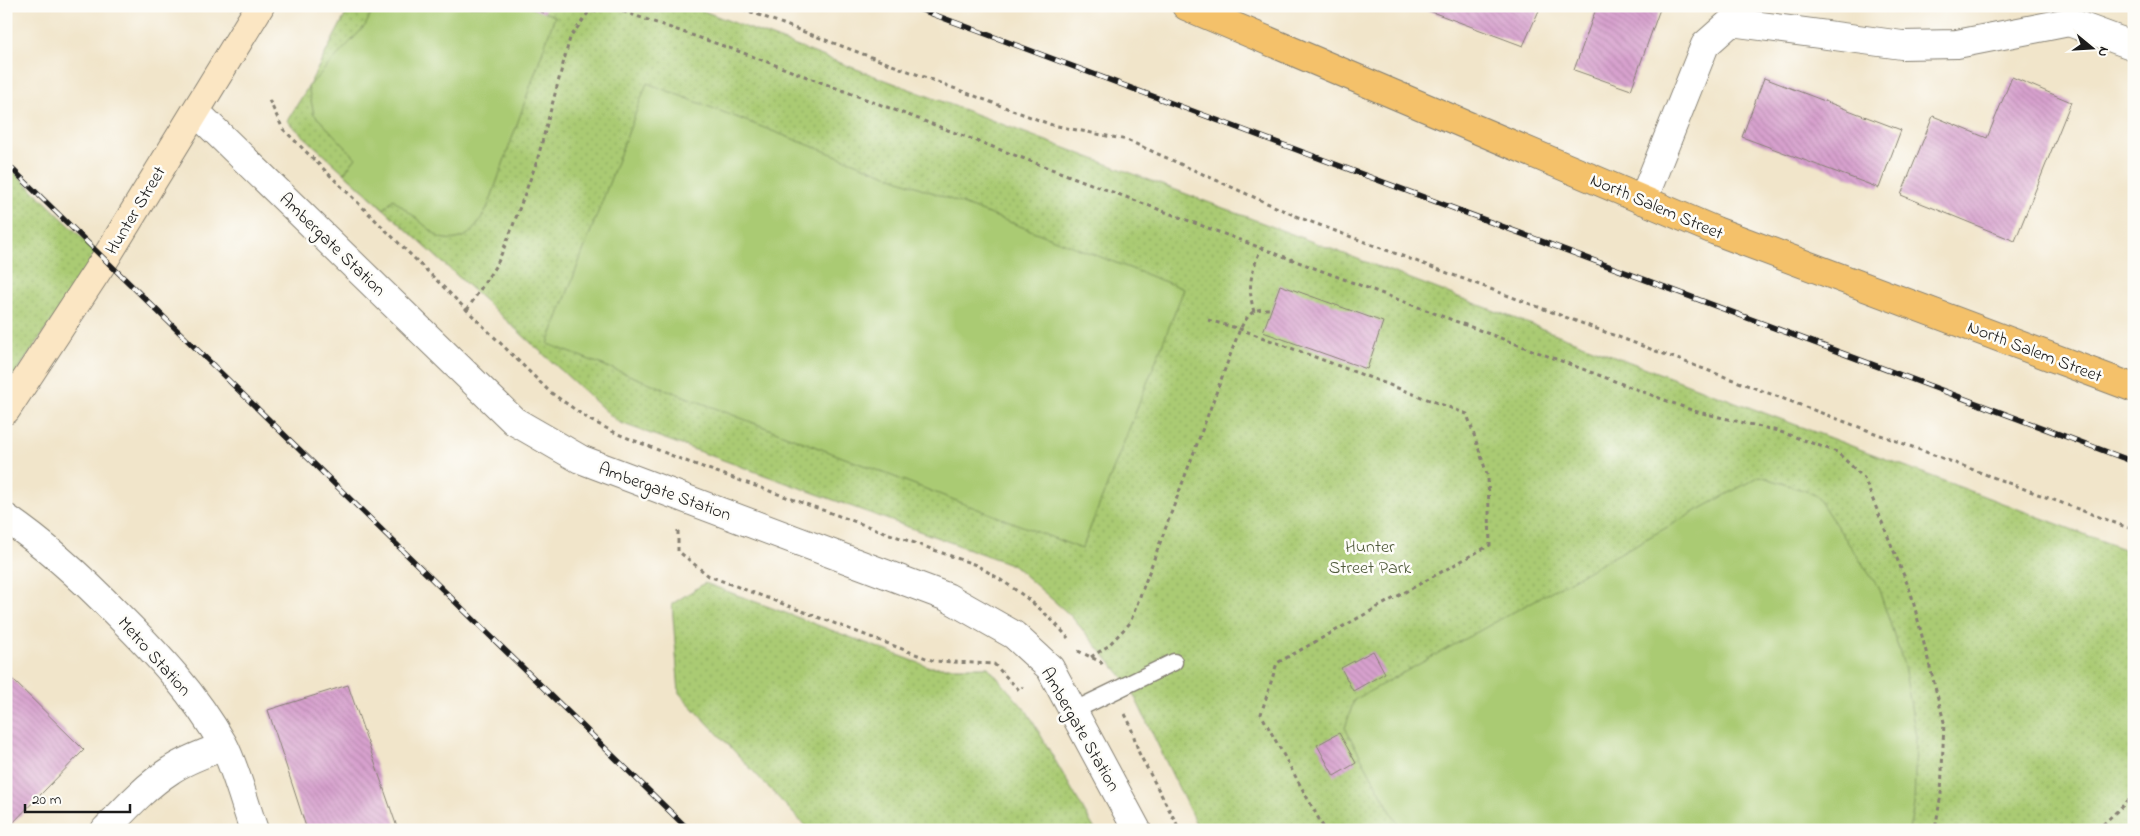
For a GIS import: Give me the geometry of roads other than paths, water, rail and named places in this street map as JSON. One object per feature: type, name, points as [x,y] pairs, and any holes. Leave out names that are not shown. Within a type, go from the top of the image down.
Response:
[{"type":"main road","name":"North Salem Street","points":[[1186,6],[1725,235],[2134,388]]},
{"type":"street","name":"Hunter Street","points":[[6,410],[105,260],[260,6]]},
{"type":"street","points":[[1643,200],[1705,46],[1731,22],[1902,45],[1957,44],[2069,22],[2134,46]]},
{"type":"street","name":"Ambergate Station","points":[[196,112],[514,421],[580,459],[947,597],[1014,635],[1050,668],[1137,830]]},
{"type":"street","name":"Metro Station","points":[[6,518],[54,555],[99,596],[168,665],[208,718],[224,746],[254,830]]},
{"type":"street","points":[[105,830],[148,787],[172,769],[195,757],[224,746]]},
{"type":"lane","points":[[1073,711],[1174,662]]},
{"type":"railway","points":[[911,6],[2134,462]]},
{"type":"railway","points":[[6,163],[689,830]]},
{"type":"park label","name":"Hunter Street Park","points":[[1370,556]]}]
